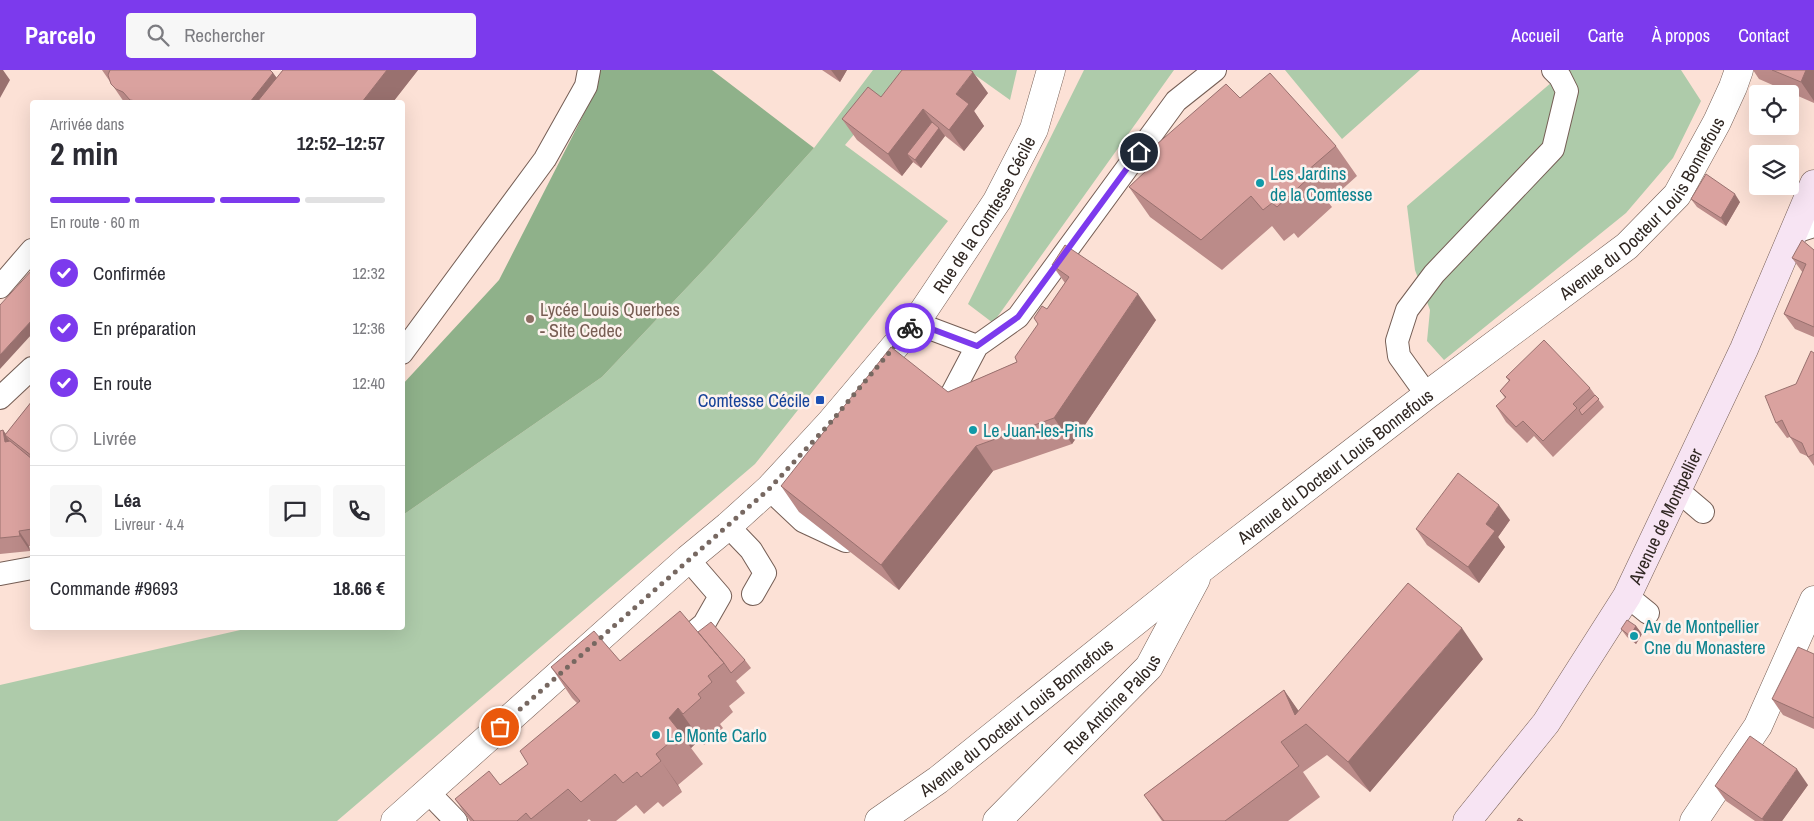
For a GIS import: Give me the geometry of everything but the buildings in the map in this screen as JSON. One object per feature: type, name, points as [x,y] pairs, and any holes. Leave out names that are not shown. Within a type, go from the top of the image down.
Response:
[{"type":"main road","name":"Avenue de Montpellier","points":[[1467,821],[1546,723],[1626,596],[1803,230],[1814,184]]},
{"type":"street","name":"Rue de la Comtesse Cécile","points":[[405,818],[428,792],[688,559],[840,430],[918,319],[997,201],[1034,129],[1051,70]]},
{"type":"street","name":"Avenue du Docteur Louis Bonnefous","points":[[879,821],[938,780],[1201,569],[1427,395],[1628,246],[1677,195],[1717,122],[1734,87],[1739,70]]},
{"type":"street","name":"Rue Antoine Palous","points":[[997,821],[1149,666],[1201,569]]},
{"type":"street","points":[[1694,821],[1758,726],[1814,600]]},
{"type":"lane","points":[[405,349],[545,159],[586,86],[589,70]]},
{"type":"lane","points":[[946,403],[977,346],[1018,317],[1176,101],[1215,70]]},
{"type":"lane","points":[[1427,395],[1398,356],[1397,341],[1407,310],[1434,274],[1553,149],[1567,91],[1560,77],[1553,70]]},
{"type":"lane","points":[[0,287],[30,252]]},
{"type":"lane","points":[[918,319],[929,328],[977,346]]},
{"type":"lane","points":[[0,398],[30,370]]},
{"type":"lane","points":[[769,489],[803,521],[846,541],[857,526]]},
{"type":"lane","points":[[1677,490],[1702,512]]},
{"type":"lane","points":[[728,526],[751,550],[765,573],[753,594]]},
{"type":"lane","points":[[661,660],[704,624],[720,596],[688,559]]},
{"type":"lane","points":[[0,574],[30,568]]},
{"type":"lane","points":[[1626,596],[1648,613]]},
{"type":"lane","points":[[428,792],[456,821]]},
{"type":"green space","points":[[598,70],[712,70],[814,148],[712,261],[602,377],[405,514],[405,382],[499,280],[594,94]]},
{"type":"green space","points":[[873,70],[926,70],[882,101],[845,145],[948,221],[755,464],[337,821],[0,821],[0,685],[240,630],[405,630],[405,514],[602,377],[712,261],[814,148]]},
{"type":"green space","points":[[968,70],[1017,70],[1010,100]]},
{"type":"green space","points":[[1084,70],[1174,70],[993,323],[968,304]]},
{"type":"green space","points":[[1285,70],[1420,70],[1342,139]]},
{"type":"green space","points":[[1566,70],[1681,70],[1701,101],[1673,158],[1626,213],[1444,360],[1427,341],[1430,310],[1415,270],[1407,206]]},
{"type":"way so far","points":[[500,727],[769,489],[830,423],[910,328]]},
{"type":"place","name":"Les Jardins de la Comtesse","points":[[1260,183]]},
{"type":"place","name":"Lycée Louis Querbes - Site Cedec","points":[[530,319]]},
{"type":"place","name":"Comtesse Cécile","points":[[820,400]]},
{"type":"place","name":"Le Juan-les-Pins","points":[[973,430]]},
{"type":"place","name":"Av de Montpellier Cne du Monastere","points":[[1634,636]]},
{"type":"place","name":"Le Monte Carlo","points":[[656,735]]},
{"type":"route","points":[[910,328],[918,319],[929,328],[977,346],[1018,317],[1139,152]]}]
